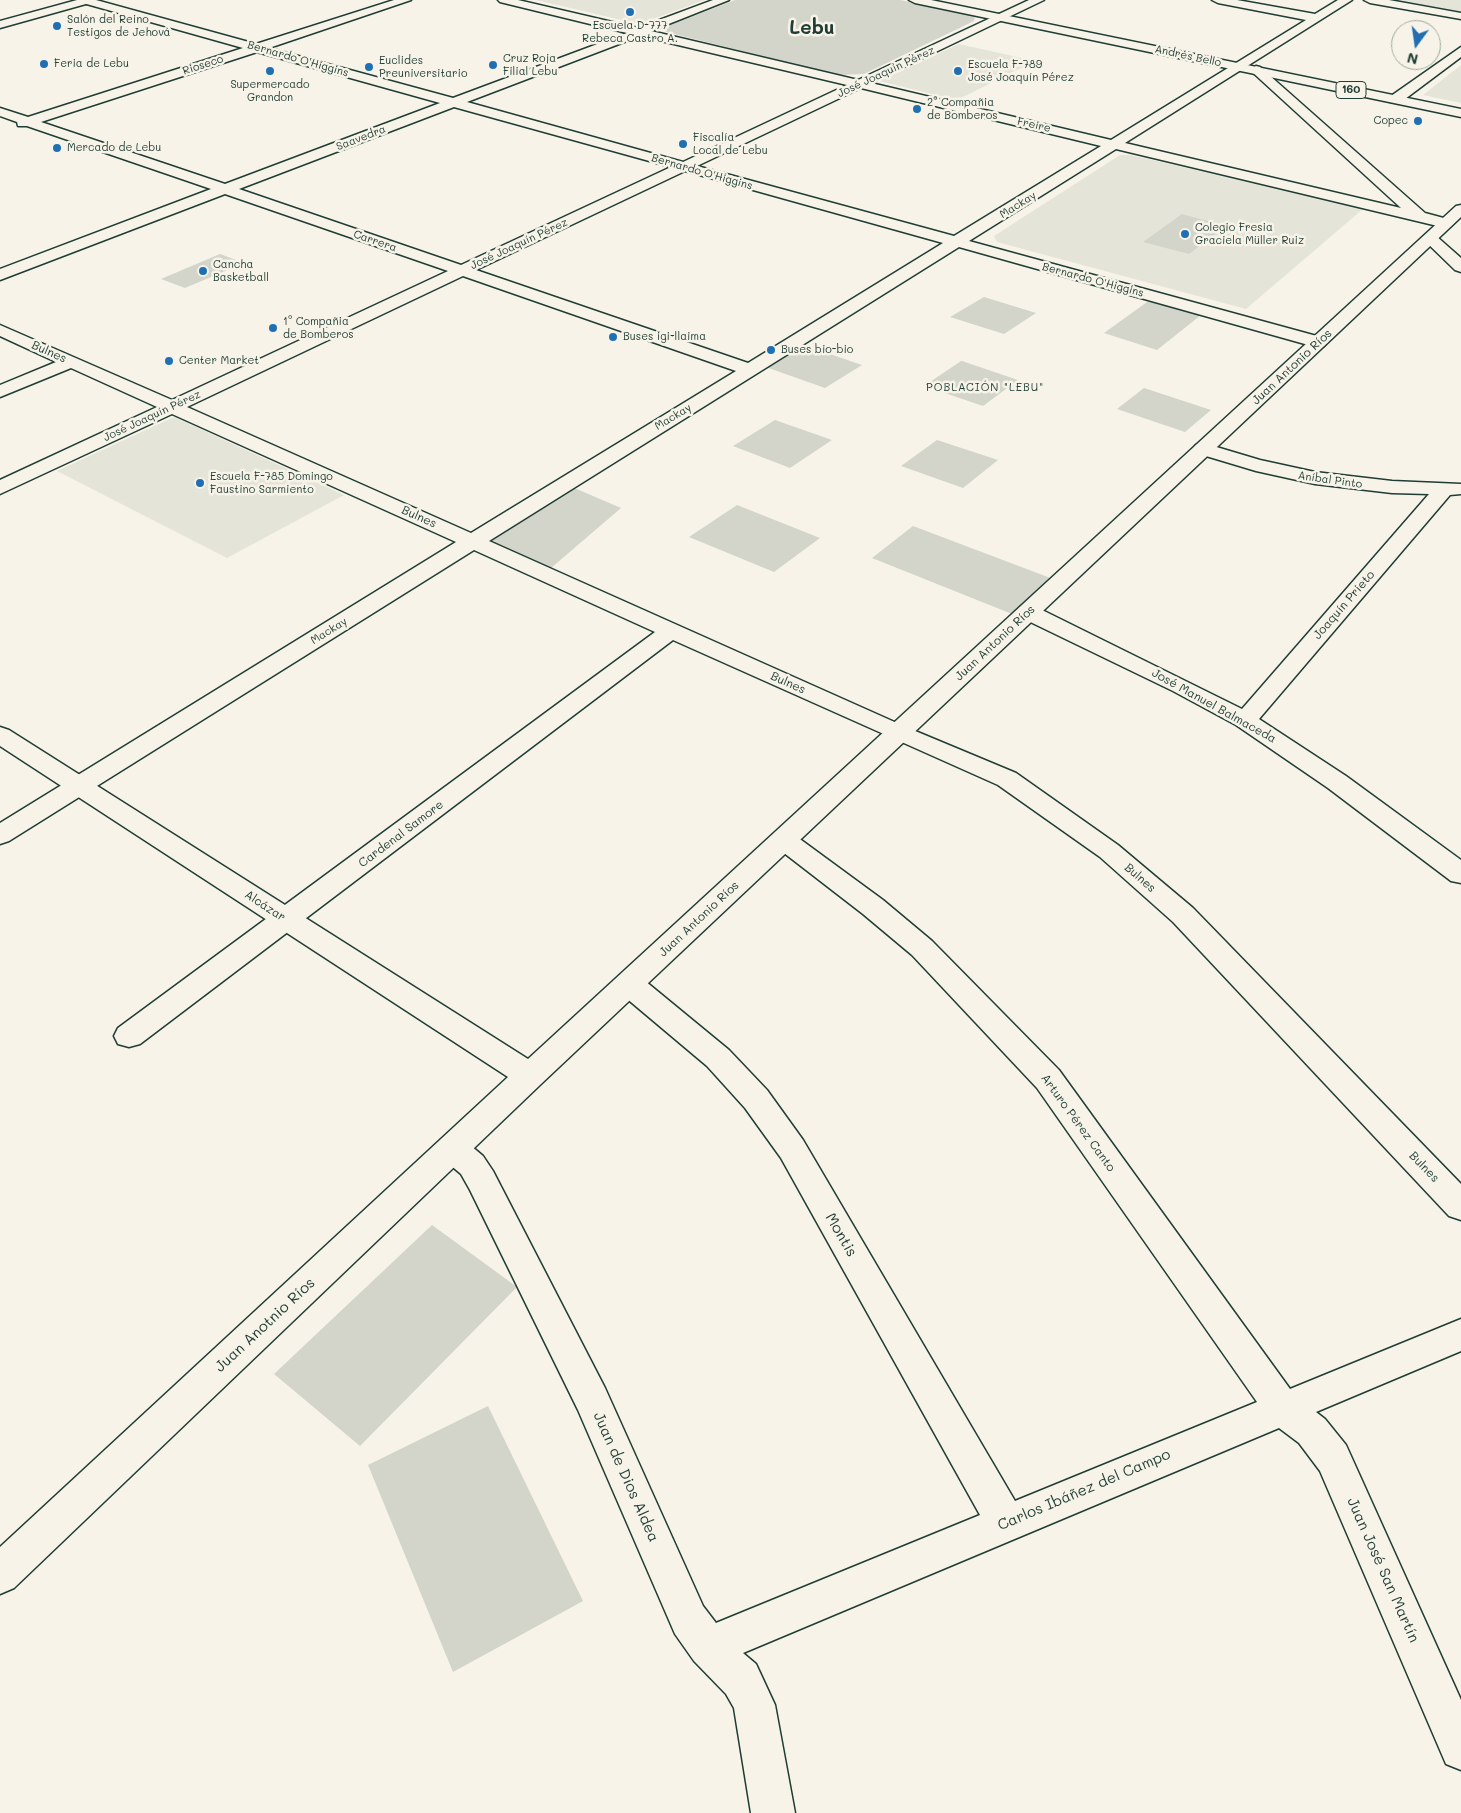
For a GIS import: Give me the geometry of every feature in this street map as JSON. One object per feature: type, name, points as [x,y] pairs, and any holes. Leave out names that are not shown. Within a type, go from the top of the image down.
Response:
[{"type":"street","name":"Bernardo O'Higgins","points":[[88,0],[1318,342]]},
{"type":"street","points":[[0,24],[88,0]]},
{"type":"street","name":"Rioseco","points":[[9,127],[405,0]]},
{"type":"street","name":"Freire","points":[[504,0],[1446,223]]},
{"type":"street","name":"Saavedra","points":[[0,275],[723,0]]},
{"type":"street","name":"Andrés Bello","points":[[915,0],[1461,112]]},
{"type":"street","name":"José Joaquín Pérez","points":[[0,488],[1038,0]]},
{"type":"street","points":[[1218,0],[1317,18]]},
{"type":"street","name":"Mackay","points":[[0,835],[1346,0]]},
{"type":"street","points":[[1370,0],[1461,16]]},
{"type":"street","points":[[1396,99],[1461,51]]},
{"type":"street","points":[[1256,70],[1420,217]]},
{"type":"street","name":"Carrera","points":[[0,112],[751,370]]},
{"type":"street","points":[[1446,223],[1461,267]]},
{"type":"street","name":"Juan Antonio Ríos","points":[[530,1076],[1446,223]]},
{"type":"street","name":"Bulnes","points":[[0,330],[899,733],[1007,779],[1109,851],[1183,915],[1461,1206]]},
{"type":"street","points":[[0,392],[71,362]]},
{"type":"street","name":"Aníbal Pinto","points":[[1203,449],[1256,465],[1315,478],[1368,485],[1452,489]]},
{"type":"street","name":"Joaquín Prieto","points":[[1245,720],[1452,489]]},
{"type":"street","name":"José Manuel Balmaceda","points":[[1028,612],[1181,686],[1245,720],[1337,782],[1461,874]]},
{"type":"street","name":"Cardenal Samore","points":[[129,1036],[671,631]]},
{"type":"street","name":"Alcázar","points":[[0,735],[530,1076]]},
{"type":"street","name":"Arturo Pérez Canto","points":[[784,840],[922,948],[1048,1079],[1282,1408]]},
{"type":"street","name":"Montis","points":[[629,984],[718,1058],[756,1099],[792,1149],[1006,1523]]},
{"type":"street","name":"Juan Anotnio Ríos","points":[[0,1574],[530,1076]]},
{"type":"street","name":"Juan de Dios Aldea","points":[[453,1149],[472,1165],[486,1190],[592,1400],[689,1620],[708,1647],[741,1680],[754,1705],[773,1813]]},
{"type":"street","name":"Carlos Ibáñez del Campo","points":[[708,1647],[1461,1335]]},
{"type":"street","name":"Juan José San Martín","points":[[1282,1408],[1312,1431],[1333,1458],[1461,1749]]},
{"type":"shaded area","name":"Escuela D-777 Rebeca Castro A.","points":[[536,0],[705,0],[639,24]]},
{"type":"shaded area","points":[[735,0],[900,0],[975,16],[974,21],[864,74],[839,75],[666,32],[668,26]]},
{"type":"shaded area","points":[[1392,0],[1461,0],[1461,12]]},
{"type":"shaded area","name":"Escuela F-789 José Joaquín Pérez","points":[[959,44],[1035,61],[957,100],[879,81]]},
{"type":"shaded area","points":[[1461,65],[1461,103],[1423,95]]},
{"type":"shaded area","name":"Colegio Fresia Graciela Müller Ruiz","points":[[1120,155],[1131,155],[1363,209],[1246,309],[997,242],[994,236]]},
{"type":"shaded area","name":"Colegio Fresia Graciela Müller Ruiz","points":[[1182,214],[1226,226],[1189,254],[1143,242]]},
{"type":"shaded area","name":"Cancha Basketball","points":[[220,254],[244,263],[185,288],[161,279]]},
{"type":"shaded area","points":[[984,297],[1036,313],[1004,334],[950,317]]},
{"type":"shaded area","points":[[1154,297],[1206,311],[1157,350],[1104,333]]},
{"type":"shaded area","points":[[795,342],[862,365],[825,388],[760,365]]},
{"type":"shaded area","points":[[961,361],[1018,380],[983,406],[924,386]]},
{"type":"shaded area","points":[[1144,388],[1211,410],[1185,432],[1117,409]]},
{"type":"shaded area","name":"Escuela F-785 Domingo Faustino Sarmiento","points":[[174,417],[344,495],[227,558],[57,471]]},
{"type":"shaded area","points":[[775,420],[832,440],[790,468],[733,446]]},
{"type":"shaded area","points":[[937,440],[998,460],[963,488],[901,466]]},
{"type":"shaded area","points":[[565,484],[621,508],[544,574],[472,542]]},
{"type":"shaded area","points":[[737,505],[820,538],[774,572],[689,537]]},
{"type":"shaded area","points":[[913,526],[1061,582],[1022,618],[872,558]]},
{"type":"shaded area","points":[[432,1225],[517,1287],[360,1446],[274,1374]]},
{"type":"shaded area","points":[[488,1406],[583,1601],[453,1672],[368,1465]]},
{"type":"place","name":"Escuela D-777 Rebeca Castro A.","points":[[630,12]]},
{"type":"place","name":"Salón del Reino Testigos de Jehová","points":[[57,26]]},
{"type":"place","name":"Feria de Lebu","points":[[44,64]]},
{"type":"place","name":"Cruz Roja Filial Lebu","points":[[493,65]]},
{"type":"place","name":"Euclides Preuniversitario","points":[[369,67]]},
{"type":"place","name":"Supermercado Grandon","points":[[270,71]]},
{"type":"place","name":"Escuela F-789 José Joaquín Pérez","points":[[958,71]]},
{"type":"place","name":"2° Compañia de Bomberos","points":[[917,109]]},
{"type":"place","name":"Copec","points":[[1418,121]]},
{"type":"place","name":"Fiscalía Local de Lebu","points":[[683,144]]},
{"type":"place","name":"Mercado de Lebu","points":[[57,148]]},
{"type":"place","name":"Colegio Fresia Graciela Müller Ruiz","points":[[1185,234]]},
{"type":"place","name":"Cancha Basketball","points":[[203,271]]},
{"type":"place","name":"1° Compañia de Bomberos","points":[[273,328]]},
{"type":"place","name":"Buses igi-llaima","points":[[613,337]]},
{"type":"place","name":"Buses bio-bio","points":[[771,350]]},
{"type":"place","name":"Center Market","points":[[169,361]]},
{"type":"place","name":"Escuela F-785 Domingo Faustino Sarmiento","points":[[200,483]]},
{"type":"district","name":"Lebu","points":[[812,28]]},
{"type":"district","name":"POBLACIÓN \"LEBU\"","points":[[985,388]]}]
